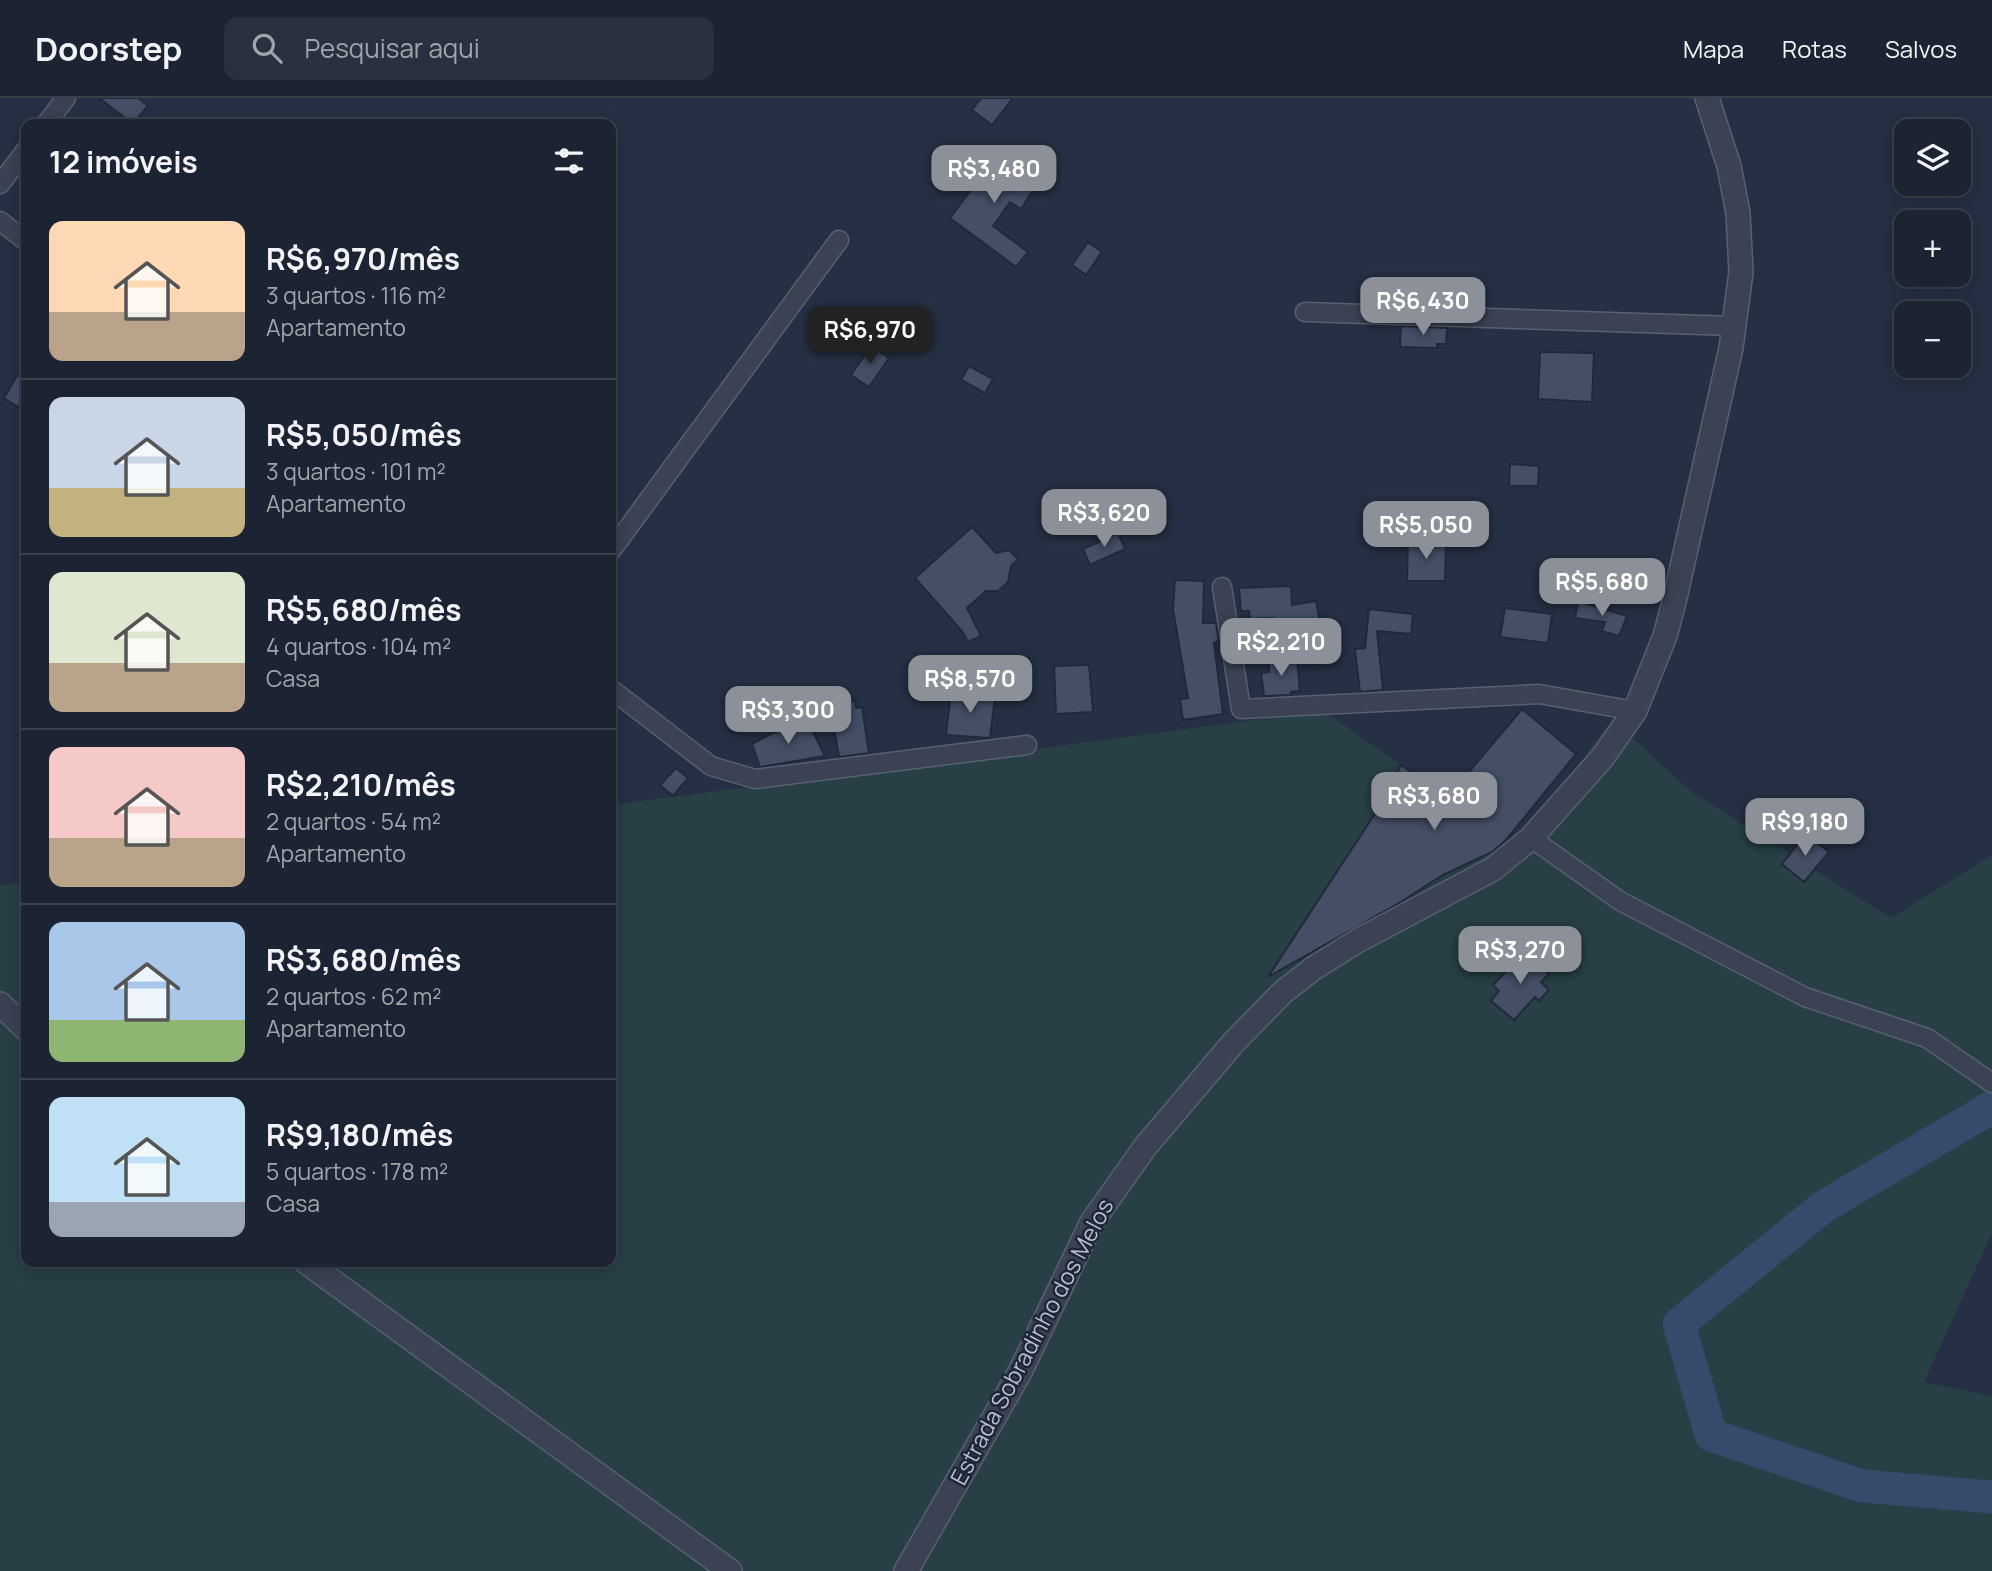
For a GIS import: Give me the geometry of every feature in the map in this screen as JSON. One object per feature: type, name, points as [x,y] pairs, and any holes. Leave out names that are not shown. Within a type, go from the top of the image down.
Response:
[{"type":"street","points":[[50,119],[66,98]]},
{"type":"street","name":"Estrada Sobradinho dos Melos","points":[[906,1571],[1020,1372],[1092,1222],[1145,1147],[1234,1042],[1283,992],[1314,968],[1359,940],[1493,869],[1531,838],[1602,758],[1635,711],[1668,623],[1734,327],[1741,272],[1738,213],[1729,166],[1707,98]]},
{"type":"street","points":[[0,184],[21,157]]},
{"type":"street","points":[[1,225],[21,238]]},
{"type":"street","points":[[616,544],[839,240]]},
{"type":"street","points":[[1305,312],[1734,327]]},
{"type":"street","points":[[1222,587],[1241,709],[1539,694],[1635,711]]},
{"type":"street","points":[[616,694],[711,766],[755,779],[1027,745]]},
{"type":"street","points":[[1531,838],[1620,901],[1805,997],[1927,1038],[1992,1083]]},
{"type":"street","points":[[0,1004],[21,1024]]},
{"type":"street","points":[[313,1267],[730,1571]]},
{"type":"green space","points":[[1324,711],[1401,765],[1379,809],[1270,976],[1440,876],[1509,844],[1580,763],[1612,720],[1692,792],[1891,918],[1992,855],[1992,1233],[1924,1382],[1992,1396],[1992,1571],[0,1571],[0,886],[21,884],[21,1267],[616,1267],[616,804]]},
{"type":"building","points":[[99,98],[138,98],[148,106],[137,119],[126,119]]},
{"type":"building","points":[[981,98],[1013,98],[992,125],[972,110]]},
{"type":"building","points":[[996,155],[1038,182],[1021,209],[1010,202],[993,226],[1028,252],[1016,267],[950,218],[970,191],[963,187],[978,163],[988,168]]},
{"type":"building","points":[[1088,242],[1102,252],[1086,275],[1072,265]]},
{"type":"building","points":[[1401,326],[1447,328],[1446,344],[1437,344],[1437,348],[1400,347]]},
{"type":"building","points":[[871,346],[889,358],[869,387],[851,375]]},
{"type":"building","points":[[1540,352],[1594,353],[1592,402],[1538,399]]},
{"type":"building","points":[[969,366],[993,379],[985,393],[961,380]]},
{"type":"building","points":[[21,369],[21,402],[18,407],[4,398]]},
{"type":"building","points":[[1510,464],[1539,466],[1538,486],[1509,486]]},
{"type":"building","points":[[972,527],[996,553],[1009,550],[1018,559],[1011,566],[1008,582],[998,591],[986,591],[967,608],[981,636],[968,642],[962,631],[915,578]]},
{"type":"building","points":[[1118,533],[1125,549],[1090,565],[1083,549]]},
{"type":"building","points":[[1408,541],[1446,542],[1445,581],[1407,581]]},
{"type":"building","points":[[1175,580],[1204,581],[1203,623],[1216,623],[1219,641],[1214,643],[1223,714],[1183,720],[1180,699],[1188,698],[1173,609]]},
{"type":"building","points":[[1291,586],[1292,605],[1316,601],[1327,662],[1308,665],[1300,622],[1273,621],[1273,618],[1250,619],[1249,611],[1241,611],[1239,588]]},
{"type":"building","points":[[1578,601],[1627,616],[1619,636],[1602,631],[1605,622],[1575,618]]},
{"type":"building","points":[[1505,608],[1552,614],[1548,643],[1500,637]]},
{"type":"building","points":[[1369,609],[1413,614],[1411,634],[1377,631],[1383,690],[1360,692],[1355,649],[1365,648]]},
{"type":"building","points":[[1297,659],[1300,691],[1291,692],[1291,695],[1264,696],[1261,673],[1269,672],[1269,661]]},
{"type":"building","points":[[1089,665],[1093,712],[1056,714],[1054,666]]},
{"type":"building","points":[[951,692],[995,697],[990,738],[946,735]]},
{"type":"building","points":[[855,701],[856,708],[862,707],[869,753],[839,757],[830,705]]},
{"type":"building","points":[[1522,709],[1576,754],[1505,841],[1492,852],[1443,875],[1268,977],[1378,809],[1401,765],[1447,798]]},
{"type":"building","points":[[808,722],[825,756],[760,767],[752,744],[773,733]]},
{"type":"building","points":[[676,768],[688,778],[673,796],[660,785]]},
{"type":"building","points":[[1806,834],[1829,852],[1804,882],[1782,864]]},
{"type":"building","points":[[1525,951],[1549,974],[1541,982],[1549,990],[1539,1001],[1535,997],[1514,1020],[1491,1001],[1499,991],[1493,985]]},
{"type":"waterway","points":[[1992,1107],[1823,1207],[1679,1324],[1711,1435],[1862,1486],[1992,1497]]}]
